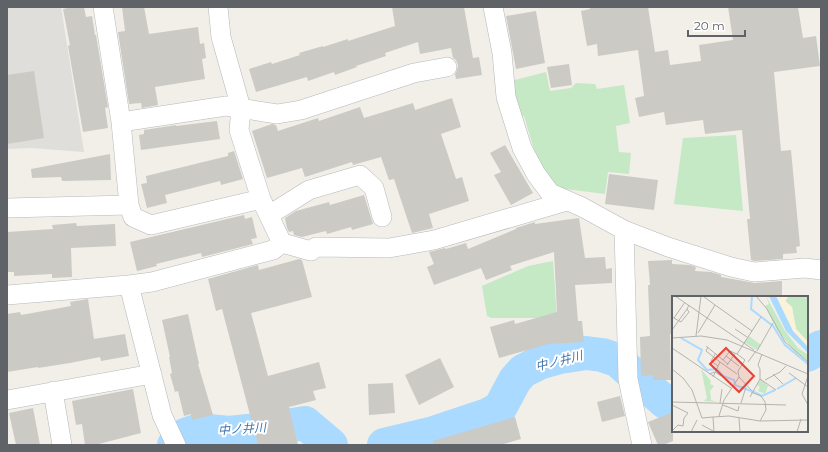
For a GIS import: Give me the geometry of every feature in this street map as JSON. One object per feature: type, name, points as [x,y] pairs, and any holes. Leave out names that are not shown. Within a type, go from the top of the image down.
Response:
[{"type":"street","points":[[103,7],[121,122],[129,204],[133,217],[151,225],[265,207],[309,190],[360,175],[374,188],[382,217]]},
{"type":"street","points":[[218,7],[221,37],[241,108],[239,130],[265,207],[282,242],[311,251],[316,247],[389,248],[434,240],[567,201]]},
{"type":"street","points":[[494,7],[502,53],[506,97],[522,148],[536,174],[550,193],[582,206],[624,230],[668,247],[731,266],[754,272],[805,268],[821,270]]},
{"type":"street","points":[[121,122],[226,106],[276,114],[300,110],[414,73],[447,67]]},
{"type":"street","points":[[7,208],[129,204]]},
{"type":"street","points":[[624,230],[628,379],[642,445]]},
{"type":"street","points":[[7,295],[152,282],[273,250],[282,242]]},
{"type":"street","points":[[129,285],[162,415],[173,440]]},
{"type":"street","points":[[7,400],[152,374]]},
{"type":"street","points":[[53,391],[62,445]]},
{"type":"shaded area","points":[[7,7],[61,7],[84,152],[31,148],[7,149]]},
{"type":"green space","points":[[546,72],[550,91],[571,88],[576,83],[595,84],[597,89],[624,85],[630,123],[616,126],[619,152],[631,153],[629,174],[608,172],[605,194],[558,188],[546,173],[535,153],[524,116],[519,118],[511,81]]},
{"type":"green space","points":[[736,135],[743,211],[674,204],[683,138]]},
{"type":"green space","points":[[553,261],[557,318],[491,318],[487,316],[482,286],[528,266]]},
{"type":"building","points":[[84,7],[86,17],[92,16],[108,107],[105,108],[108,128],[83,132],[63,9]]},
{"type":"building","points":[[122,7],[144,7],[149,34],[198,27],[200,44],[204,43],[206,58],[202,59],[205,79],[155,87],[158,105],[142,108],[141,103],[129,104],[118,32],[125,31]]},
{"type":"building","points":[[392,7],[464,7],[473,58],[479,57],[482,75],[456,79],[455,74],[458,65],[456,60],[453,58],[451,48],[420,54],[418,42],[385,53],[386,56],[335,75],[334,72],[308,81],[307,77],[256,92],[249,69],[271,62],[272,64],[300,55],[299,53],[348,39],[348,41],[395,26]]},
{"type":"building","points":[[590,7],[648,7],[655,52],[668,50],[670,65],[701,61],[699,45],[733,40],[728,7],[798,7],[803,38],[816,36],[820,66],[774,72],[781,151],[791,150],[800,246],[796,247],[797,253],[783,254],[783,259],[751,260],[747,219],[750,219],[742,130],[705,134],[703,120],[666,125],[664,112],[639,117],[635,98],[644,96],[638,50],[598,56],[597,44],[587,46],[581,11],[590,9]]},
{"type":"building","points":[[536,11],[545,63],[516,69],[506,16]]},
{"type":"building","points":[[569,64],[572,85],[551,88],[547,67]]},
{"type":"building","points":[[34,71],[44,138],[7,144],[7,75]]},
{"type":"building","points":[[452,98],[461,127],[441,134],[456,179],[462,177],[469,201],[429,214],[433,228],[412,233],[394,179],[389,180],[381,157],[353,165],[352,162],[305,177],[302,168],[267,178],[252,131],[272,124],[276,125],[278,131],[318,118],[319,121],[360,107],[364,118],[413,103],[415,110]]},
{"type":"building","points":[[217,121],[220,139],[141,150],[139,135],[144,134],[144,130]]},
{"type":"building","points":[[505,145],[533,193],[511,205],[494,175],[501,172],[490,153]]},
{"type":"building","points":[[234,151],[243,179],[221,185],[220,181],[165,195],[167,203],[147,208],[141,184],[147,183],[146,176],[228,156],[228,153]]},
{"type":"building","points":[[110,154],[111,180],[62,181],[61,177],[32,178],[31,169]]},
{"type":"building","points":[[609,174],[658,180],[654,210],[605,204]]},
{"type":"building","points":[[364,195],[373,224],[352,230],[351,227],[327,234],[326,231],[302,237],[294,235],[293,231],[289,232],[287,228],[285,218],[296,211],[329,202],[330,205]]},
{"type":"building","points":[[244,215],[245,219],[252,217],[257,238],[251,239],[253,244],[202,257],[201,253],[156,264],[157,266],[137,271],[130,242]]},
{"type":"building","points":[[579,218],[585,258],[605,257],[606,269],[612,268],[612,283],[575,285],[578,321],[582,321],[584,342],[549,344],[499,358],[490,327],[514,320],[515,324],[557,312],[554,252],[510,266],[512,270],[486,280],[481,268],[434,285],[427,267],[434,264],[429,252],[466,243],[468,249],[516,228],[535,222],[535,224]]},
{"type":"building","points":[[76,223],[77,226],[115,224],[116,246],[71,248],[72,277],[52,278],[52,274],[14,276],[14,272],[7,272],[7,232],[53,229],[52,225]]},
{"type":"building","points":[[299,259],[302,260],[312,297],[251,313],[268,376],[319,362],[326,388],[313,391],[316,400],[289,407],[298,445],[258,445],[222,309],[216,311],[208,279],[258,265],[259,270]]},
{"type":"building","points":[[672,260],[672,264],[690,265],[696,267],[695,271],[711,272],[721,275],[721,277],[755,283],[782,281],[782,296],[672,296],[672,334],[670,334],[671,380],[653,380],[653,375],[641,376],[640,337],[650,336],[648,285],[650,285],[648,261]]},
{"type":"building","points":[[88,299],[94,339],[125,334],[129,356],[101,361],[100,357],[7,372],[7,314],[20,312],[21,315],[71,306],[70,302]]},
{"type":"building","points":[[188,314],[198,364],[213,415],[192,420],[191,414],[184,416],[178,391],[175,392],[170,374],[172,373],[170,357],[162,320]]},
{"type":"building","points":[[440,358],[454,387],[419,405],[405,375]]},
{"type":"building","points":[[393,383],[395,413],[369,415],[368,384]]},
{"type":"building","points":[[133,389],[141,433],[95,445],[85,445],[82,424],[76,425],[72,401]]},
{"type":"building","points":[[620,396],[625,416],[602,422],[597,402]]},
{"type":"building","points":[[33,408],[40,445],[16,445],[9,413]]},
{"type":"building","points":[[672,412],[673,441],[663,445],[658,445],[648,422]]},
{"type":"building","points":[[515,417],[521,439],[500,445],[434,445],[433,441]]},
{"type":"waterway","name":"中ノ井川","points":[[808,354],[821,347]]},
{"type":"waterway","name":"中ノ井川","points":[[384,445],[434,433],[488,415],[500,408],[515,380],[523,371],[539,363],[560,357],[586,353],[602,355],[617,360],[665,402],[672,404]]},
{"type":"waterway","name":"中ノ井川","points":[[174,445],[185,435],[199,430],[229,433],[305,423],[331,445]]}]
